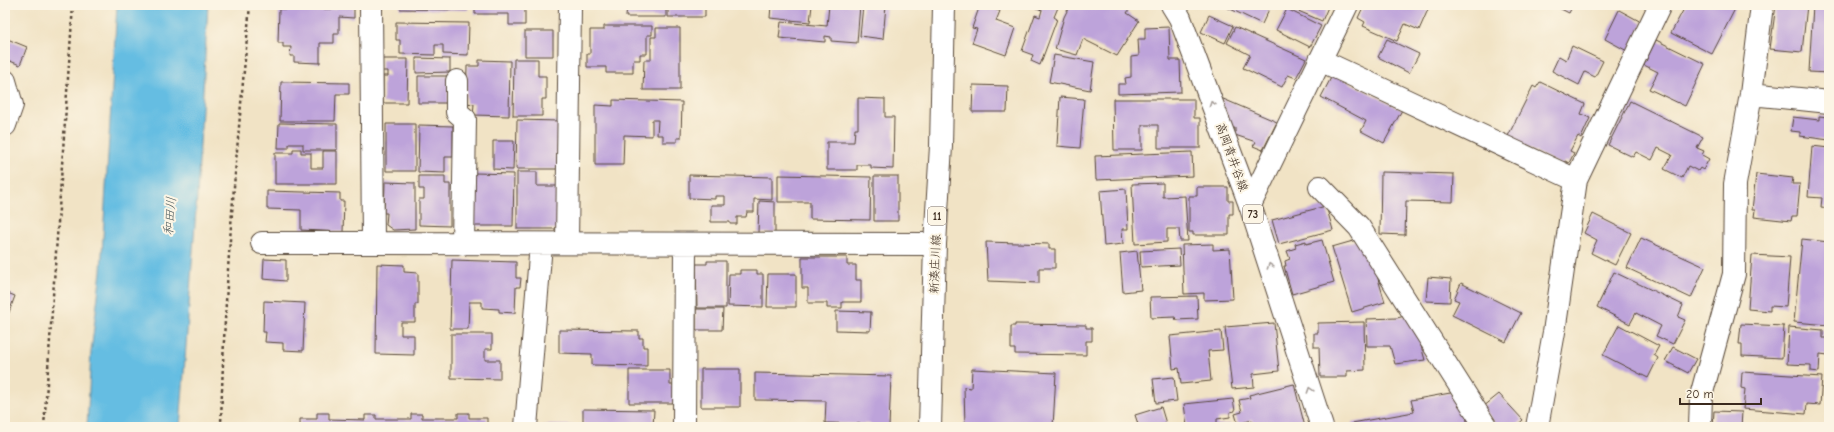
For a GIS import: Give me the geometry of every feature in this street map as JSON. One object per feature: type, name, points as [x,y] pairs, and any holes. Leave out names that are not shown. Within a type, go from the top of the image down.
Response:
[{"type":"street","points":[[371,5],[373,243]]},
{"type":"street","points":[[567,243],[570,5]]},
{"type":"street","name":"新湊庄川線","points":[[930,427],[935,244],[941,146],[944,5]]},
{"type":"street","points":[[1250,205],[1347,5]]},
{"type":"street","points":[[1537,427],[1554,332],[1576,180],[1660,5]]},
{"type":"street","points":[[1700,427],[1702,396],[1734,274],[1735,184],[1751,94],[1762,5]]},
{"type":"street","name":"高岡青井谷線","points":[[1179,9],[1250,205],[1322,427]]},
{"type":"street","points":[[1320,60],[1576,180]]},
{"type":"street","points":[[5,81],[12,105],[5,126]]},
{"type":"street","points":[[457,81],[457,112],[465,119],[464,244]]},
{"type":"street","points":[[1751,94],[1829,102]]},
{"type":"street","points":[[1320,187],[1359,227],[1486,427]]},
{"type":"street","points":[[262,243],[567,243],[685,245],[935,244]]},
{"type":"street","points":[[526,427],[541,244]]},
{"type":"street","points":[[684,427],[685,245]]},
{"type":"path","points":[[44,427],[73,5]]},
{"type":"path","points":[[221,427],[222,362],[231,211],[250,5]]},
{"type":"water","name":"和田川","points":[[117,5],[208,5],[197,196],[180,427],[87,427],[91,352],[101,271]]},
{"type":"building","points":[[337,5],[354,5],[354,18],[339,17],[339,34],[334,34],[334,43],[320,43],[320,63],[294,62],[294,56],[290,56],[291,47],[283,47],[283,43],[278,43],[279,9],[336,9]]},
{"type":"building","points":[[400,5],[468,5],[468,10],[400,9]]},
{"type":"building","points":[[475,5],[525,5],[525,25],[509,25],[509,14],[475,14]]},
{"type":"building","points":[[627,5],[666,5],[666,17],[626,17]]},
{"type":"building","points":[[668,5],[705,5],[705,17],[668,17]]},
{"type":"building","points":[[771,5],[812,5],[810,22],[770,18]]},
{"type":"building","points":[[829,5],[860,5],[857,43],[831,41],[831,37],[825,36],[825,42],[779,38],[781,22],[827,26]]},
{"type":"building","points":[[863,5],[886,5],[883,39],[860,36]]},
{"type":"building","points":[[980,5],[1000,11],[996,21],[1015,28],[1006,55],[972,43],[977,29],[972,28]]},
{"type":"building","points":[[1028,5],[1059,5],[1054,17],[1057,19],[1040,65],[1031,61],[1033,55],[1022,51],[1035,15],[1040,17],[1042,10]]},
{"type":"building","points":[[1070,5],[1132,5],[1127,13],[1139,21],[1117,56],[1083,39],[1077,55],[1055,49],[1064,17]]},
{"type":"building","points":[[1222,5],[1271,5],[1262,24]]},
{"type":"building","points":[[1284,5],[1325,5],[1328,7],[1322,21]]},
{"type":"building","points":[[1364,5],[1430,5],[1419,30],[1405,24],[1397,41],[1363,26],[1365,22],[1358,18]]},
{"type":"building","points":[[1553,5],[1573,5],[1569,13]]},
{"type":"building","points":[[1686,5],[1737,5],[1712,54],[1671,33]]},
{"type":"building","points":[[1776,5],[1807,5],[1802,52],[1770,49]]},
{"type":"building","points":[[1813,5],[1829,5],[1829,73],[1809,72]]},
{"type":"building","points":[[1287,9],[1321,26],[1310,47],[1276,30]]},
{"type":"building","points":[[1619,10],[1643,23],[1629,52],[1605,39]]},
{"type":"building","points":[[1209,15],[1233,26],[1225,43],[1201,32]]},
{"type":"building","points":[[396,22],[469,23],[468,55],[443,54],[443,45],[435,45],[435,55],[400,54],[400,40],[396,40]]},
{"type":"building","points":[[604,26],[652,26],[652,35],[647,35],[647,54],[640,54],[640,60],[633,60],[633,73],[606,73],[606,67],[587,67],[587,54],[590,54],[590,30],[604,30]]},
{"type":"building","points":[[1169,27],[1170,60],[1180,60],[1181,92],[1118,94],[1118,84],[1126,84],[1125,78],[1131,77],[1131,57],[1139,56],[1138,39],[1145,39],[1145,28]]},
{"type":"building","points":[[1235,27],[1306,59],[1296,78],[1288,75],[1282,87],[1243,68],[1250,55],[1227,43]]},
{"type":"building","points":[[656,28],[680,28],[680,90],[643,90],[644,60],[651,60],[651,37],[656,37]]},
{"type":"building","points":[[525,31],[553,31],[553,56],[525,56]]},
{"type":"building","points":[[5,38],[27,47],[20,65],[5,59]]},
{"type":"building","points":[[1387,39],[1419,54],[1409,73],[1378,57]]},
{"type":"building","points":[[1656,40],[1705,64],[1685,106],[1649,89],[1658,72],[1644,65]]},
{"type":"building","points":[[1572,46],[1603,61],[1595,77],[1585,72],[1579,85],[1552,71],[1559,56],[1566,60]]},
{"type":"building","points":[[1054,55],[1094,62],[1090,90],[1049,82]]},
{"type":"building","points":[[416,58],[450,59],[450,72],[416,73]]},
{"type":"building","points":[[382,59],[408,59],[407,103],[383,103],[383,76],[388,76],[388,71],[382,71]]},
{"type":"building","points":[[514,59],[538,59],[538,76],[546,76],[546,99],[542,99],[542,116],[513,116]]},
{"type":"building","points":[[479,60],[510,61],[509,116],[473,115],[474,104],[466,103],[467,66],[479,66]]},
{"type":"building","points":[[1333,74],[1402,110],[1384,143],[1361,131],[1366,121],[1321,97]]},
{"type":"building","points":[[418,76],[448,76],[448,103],[418,103]]},
{"type":"building","points":[[281,82],[349,83],[349,94],[336,94],[335,121],[280,121]]},
{"type":"building","points":[[1540,82],[1585,104],[1581,114],[1590,118],[1581,138],[1578,136],[1570,151],[1574,153],[1569,163],[1565,161],[1562,165],[1507,138],[1533,86],[1536,88]]},
{"type":"building","points":[[973,85],[1008,86],[1007,112],[972,112]]},
{"type":"building","points":[[1060,97],[1084,99],[1080,148],[1057,146]]},
{"type":"building","points":[[858,98],[885,99],[885,117],[894,117],[893,169],[871,168],[871,165],[857,165],[857,170],[827,170],[827,142],[854,142],[855,129],[858,129]]},
{"type":"building","points":[[1221,98],[1277,122],[1263,150],[1253,146],[1256,142],[1235,135],[1235,128],[1231,129]]},
{"type":"building","points":[[1113,99],[1194,99],[1194,118],[1200,118],[1200,148],[1158,148],[1158,125],[1142,125],[1142,150],[1114,150]]},
{"type":"building","points":[[613,100],[682,102],[681,138],[677,138],[677,142],[663,142],[663,135],[657,135],[658,120],[652,120],[652,136],[624,135],[623,165],[595,165],[595,105],[613,106]]},
{"type":"building","points":[[1630,101],[1703,137],[1697,148],[1704,151],[1702,155],[1709,159],[1703,170],[1700,168],[1698,171],[1688,166],[1682,178],[1664,169],[1672,155],[1658,148],[1652,160],[1636,152],[1633,157],[1608,145]]},
{"type":"building","points":[[1819,116],[1829,117],[1829,140],[1800,136],[1800,132],[1791,131],[1793,117],[1819,120]]},
{"type":"building","points":[[517,120],[559,121],[558,169],[516,169]]},
{"type":"building","points":[[279,123],[337,124],[337,150],[303,150],[303,144],[289,144],[289,148],[278,148]]},
{"type":"building","points":[[386,124],[415,124],[415,171],[386,171]]},
{"type":"building","points":[[419,125],[453,126],[453,157],[445,157],[445,173],[418,172]]},
{"type":"building","points":[[493,141],[514,141],[513,170],[493,169]]},
{"type":"building","points":[[1812,146],[1829,148],[1829,208],[1821,207],[1822,198],[1808,197]]},
{"type":"building","points":[[293,149],[301,149],[301,153],[311,153],[311,168],[323,168],[323,151],[337,151],[337,184],[275,184],[275,153],[293,153]]},
{"type":"building","points":[[1192,152],[1193,176],[1096,180],[1095,156]]},
{"type":"building","points":[[517,172],[537,172],[537,186],[557,186],[557,229],[517,229]]},
{"type":"building","points":[[1381,172],[1454,174],[1453,202],[1406,201],[1405,235],[1380,234]]},
{"type":"building","points":[[474,173],[514,174],[513,226],[473,226]]},
{"type":"building","points":[[1756,174],[1793,178],[1792,184],[1800,184],[1797,216],[1792,216],[1791,221],[1754,217],[1755,210],[1752,210]]},
{"type":"building","points":[[689,175],[772,177],[772,200],[754,199],[754,212],[747,212],[746,217],[737,217],[737,224],[730,224],[730,222],[711,222],[711,205],[725,205],[725,196],[715,196],[715,199],[689,198]]},
{"type":"building","points":[[778,175],[871,177],[870,220],[810,219],[810,202],[778,202]]},
{"type":"building","points":[[419,176],[445,176],[445,184],[450,184],[450,226],[419,225],[419,199],[424,199],[424,189],[419,189]]},
{"type":"building","points":[[874,176],[898,176],[898,221],[874,221]]},
{"type":"building","points":[[385,182],[415,183],[415,229],[393,230],[386,225],[387,213],[384,213]]},
{"type":"building","points":[[1163,183],[1163,197],[1185,196],[1188,241],[1180,241],[1179,229],[1167,229],[1167,242],[1135,244],[1132,184]]},
{"type":"building","points":[[1197,187],[1228,187],[1228,201],[1233,201],[1233,214],[1229,214],[1229,235],[1193,235],[1193,232],[1189,232],[1189,196],[1197,196]]},
{"type":"building","points":[[1126,189],[1128,229],[1122,229],[1123,244],[1104,246],[1100,191]]},
{"type":"building","points":[[267,191],[340,193],[340,201],[344,201],[343,232],[301,230],[301,210],[267,209]]},
{"type":"building","points":[[759,201],[775,202],[775,233],[758,233]]},
{"type":"building","points":[[1326,206],[1333,230],[1279,244],[1272,220]]},
{"type":"building","points":[[1593,214],[1631,233],[1615,265],[1591,253],[1597,240],[1584,233]]},
{"type":"building","points":[[1641,238],[1705,267],[1691,298],[1627,268]]},
{"type":"building","points":[[1360,239],[1369,249],[1385,302],[1352,312],[1332,247]]},
{"type":"building","points":[[1802,239],[1829,242],[1829,325],[1794,322]]},
{"type":"building","points":[[1322,240],[1334,282],[1292,294],[1284,266],[1286,266],[1285,261],[1290,259],[1287,251],[1296,248],[1295,244],[1306,241],[1306,244]]},
{"type":"building","points":[[986,242],[1049,244],[1049,249],[1055,249],[1055,268],[1039,268],[1039,283],[988,281]]},
{"type":"building","points":[[1213,244],[1213,250],[1230,249],[1233,299],[1204,300],[1204,293],[1184,294],[1182,245]]},
{"type":"building","points":[[1179,249],[1180,265],[1141,267],[1140,251]]},
{"type":"building","points":[[1137,251],[1141,290],[1123,292],[1120,253]]},
{"type":"building","points":[[1752,255],[1790,257],[1786,307],[1770,306],[1770,311],[1748,309]]},
{"type":"building","points":[[802,257],[847,257],[847,265],[856,265],[856,280],[861,280],[861,302],[842,302],[842,308],[827,308],[827,303],[808,303],[808,288],[802,288]]},
{"type":"building","points":[[264,259],[286,260],[286,281],[263,279]]},
{"type":"building","points":[[452,260],[516,262],[516,278],[521,278],[520,287],[516,287],[515,313],[499,312],[499,309],[482,308],[482,302],[469,302],[468,329],[450,329]]},
{"type":"building","points":[[707,261],[726,261],[726,308],[697,308],[696,264],[707,264]]},
{"type":"building","points":[[377,264],[404,265],[404,272],[418,273],[418,304],[415,304],[415,322],[401,322],[401,335],[414,335],[414,355],[376,354]]},
{"type":"building","points":[[740,270],[757,270],[757,274],[763,274],[763,307],[728,306],[729,274],[740,274]]},
{"type":"building","points":[[1614,272],[1683,305],[1678,317],[1685,320],[1673,344],[1656,336],[1661,326],[1636,313],[1630,324],[1597,307]]},
{"type":"building","points":[[768,274],[796,274],[796,307],[767,307]]},
{"type":"building","points":[[1428,277],[1451,279],[1450,302],[1426,301]]},
{"type":"building","points":[[1461,283],[1521,313],[1506,342],[1452,315],[1459,301],[1454,299]]},
{"type":"building","points":[[5,292],[15,296],[5,323]]},
{"type":"building","points":[[1197,296],[1198,319],[1176,320],[1175,317],[1151,318],[1150,297]]},
{"type":"building","points":[[264,301],[305,303],[303,351],[283,350],[283,343],[265,342],[266,332],[263,332]]},
{"type":"building","points":[[696,309],[723,309],[722,330],[696,330]]},
{"type":"building","points":[[836,311],[871,312],[870,331],[836,330]]},
{"type":"building","points":[[1412,314],[1425,360],[1395,364],[1390,346],[1367,346],[1366,319],[1397,318]]},
{"type":"building","points":[[1364,322],[1365,370],[1347,371],[1347,377],[1320,377],[1319,347],[1314,347],[1314,333],[1318,333],[1318,323]]},
{"type":"building","points":[[1274,323],[1279,371],[1253,374],[1254,387],[1232,389],[1225,327]]},
{"type":"building","points":[[1015,324],[1086,325],[1086,328],[1092,328],[1092,341],[1086,341],[1086,355],[1015,354],[1015,349],[1011,349],[1011,326],[1015,326]]},
{"type":"building","points":[[1741,324],[1784,326],[1782,358],[1742,356],[1742,344],[1739,344]]},
{"type":"building","points":[[1619,325],[1659,346],[1654,355],[1658,358],[1648,378],[1603,355]]},
{"type":"building","points":[[1789,327],[1823,330],[1823,338],[1829,338],[1828,355],[1820,354],[1819,372],[1811,371],[1811,365],[1787,364]]},
{"type":"building","points":[[559,330],[639,331],[639,338],[643,338],[643,347],[647,347],[647,366],[592,365],[592,354],[559,353]]},
{"type":"building","points":[[1221,331],[1223,350],[1208,351],[1211,381],[1181,384],[1179,368],[1173,369],[1170,336]]},
{"type":"building","points":[[451,334],[492,334],[492,349],[485,349],[485,360],[500,360],[500,379],[451,378]]},
{"type":"building","points":[[1673,347],[1696,359],[1688,373],[1665,361]]},
{"type":"building","points":[[701,369],[740,369],[740,407],[701,407]]},
{"type":"building","points":[[972,369],[1056,373],[1053,427],[965,427],[964,387],[971,388]]},
{"type":"building","points":[[629,370],[670,370],[670,385],[674,385],[674,403],[629,403]]},
{"type":"building","points":[[1742,372],[1822,377],[1820,405],[1807,404],[1806,414],[1743,409],[1745,389],[1741,388]]},
{"type":"building","points":[[755,373],[891,376],[889,427],[872,427],[872,424],[825,423],[826,401],[755,400]]},
{"type":"building","points":[[1174,377],[1177,401],[1156,403],[1153,379]]},
{"type":"building","points":[[1294,384],[1305,427],[1254,427],[1252,420],[1238,424],[1235,414],[1242,412],[1239,400],[1250,398],[1249,395]]},
{"type":"building","points":[[1456,392],[1459,406],[1464,404],[1468,427],[1353,427],[1352,423],[1414,412],[1411,400]]},
{"type":"building","points":[[1499,394],[1523,420],[1515,427],[1498,427],[1483,407]]},
{"type":"building","points":[[1233,399],[1235,411],[1230,412],[1230,417],[1217,419],[1217,425],[1230,424],[1230,427],[1187,427],[1184,404]]},
{"type":"building","points":[[1161,407],[1167,427],[1139,427],[1135,415]]},
{"type":"building","points":[[583,409],[654,410],[653,427],[583,427]]},
{"type":"building","points":[[1714,411],[1742,412],[1741,427],[1713,427]]},
{"type":"building","points":[[317,413],[329,413],[329,419],[365,420],[365,415],[376,415],[376,419],[411,419],[411,414],[422,414],[422,418],[458,418],[458,413],[469,413],[469,418],[487,418],[487,427],[300,427],[300,419],[317,419]]},
{"type":"building","points":[[543,425],[579,425],[579,427],[543,427]]}]
